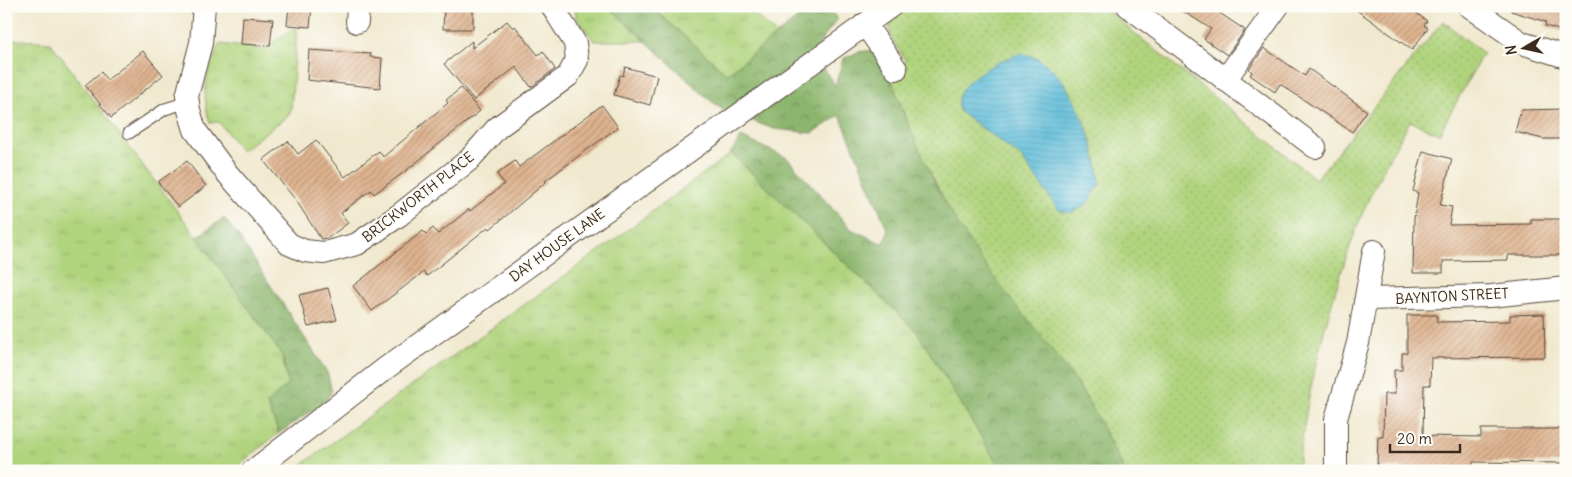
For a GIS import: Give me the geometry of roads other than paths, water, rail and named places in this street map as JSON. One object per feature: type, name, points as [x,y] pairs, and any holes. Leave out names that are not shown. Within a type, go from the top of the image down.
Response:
[{"type":"street","name":"BRICKWORTH PLACE","points":[[204,6],[203,29],[190,81],[188,102],[191,119],[202,140],[289,244],[314,253],[346,249],[357,244],[398,216],[469,160],[497,128],[571,72],[577,60],[576,43],[552,6]]},
{"type":"street","name":"DAY HOUSE LANE","points":[[253,471],[386,368],[891,6]]},
{"type":"street","points":[[1128,6],[1315,147]]},
{"type":"street","points":[[1225,80],[1278,6]]},
{"type":"street","points":[[1469,6],[1522,42],[1566,57]]},
{"type":"street","points":[[865,24],[896,69]]},
{"type":"street","points":[[1336,471],[1336,419],[1358,343],[1374,251]]},
{"type":"street","name":"BAYNTON STREET","points":[[1367,299],[1491,296],[1566,288]]},
{"type":"lane","points":[[129,133],[165,109],[188,102]]},
{"type":"water","points":[[1020,54],[1037,58],[1052,70],[1065,86],[1077,106],[1093,149],[1100,185],[1085,206],[1070,213],[1059,210],[1020,156],[960,112],[958,102],[961,92],[968,83],[989,67]]}]
